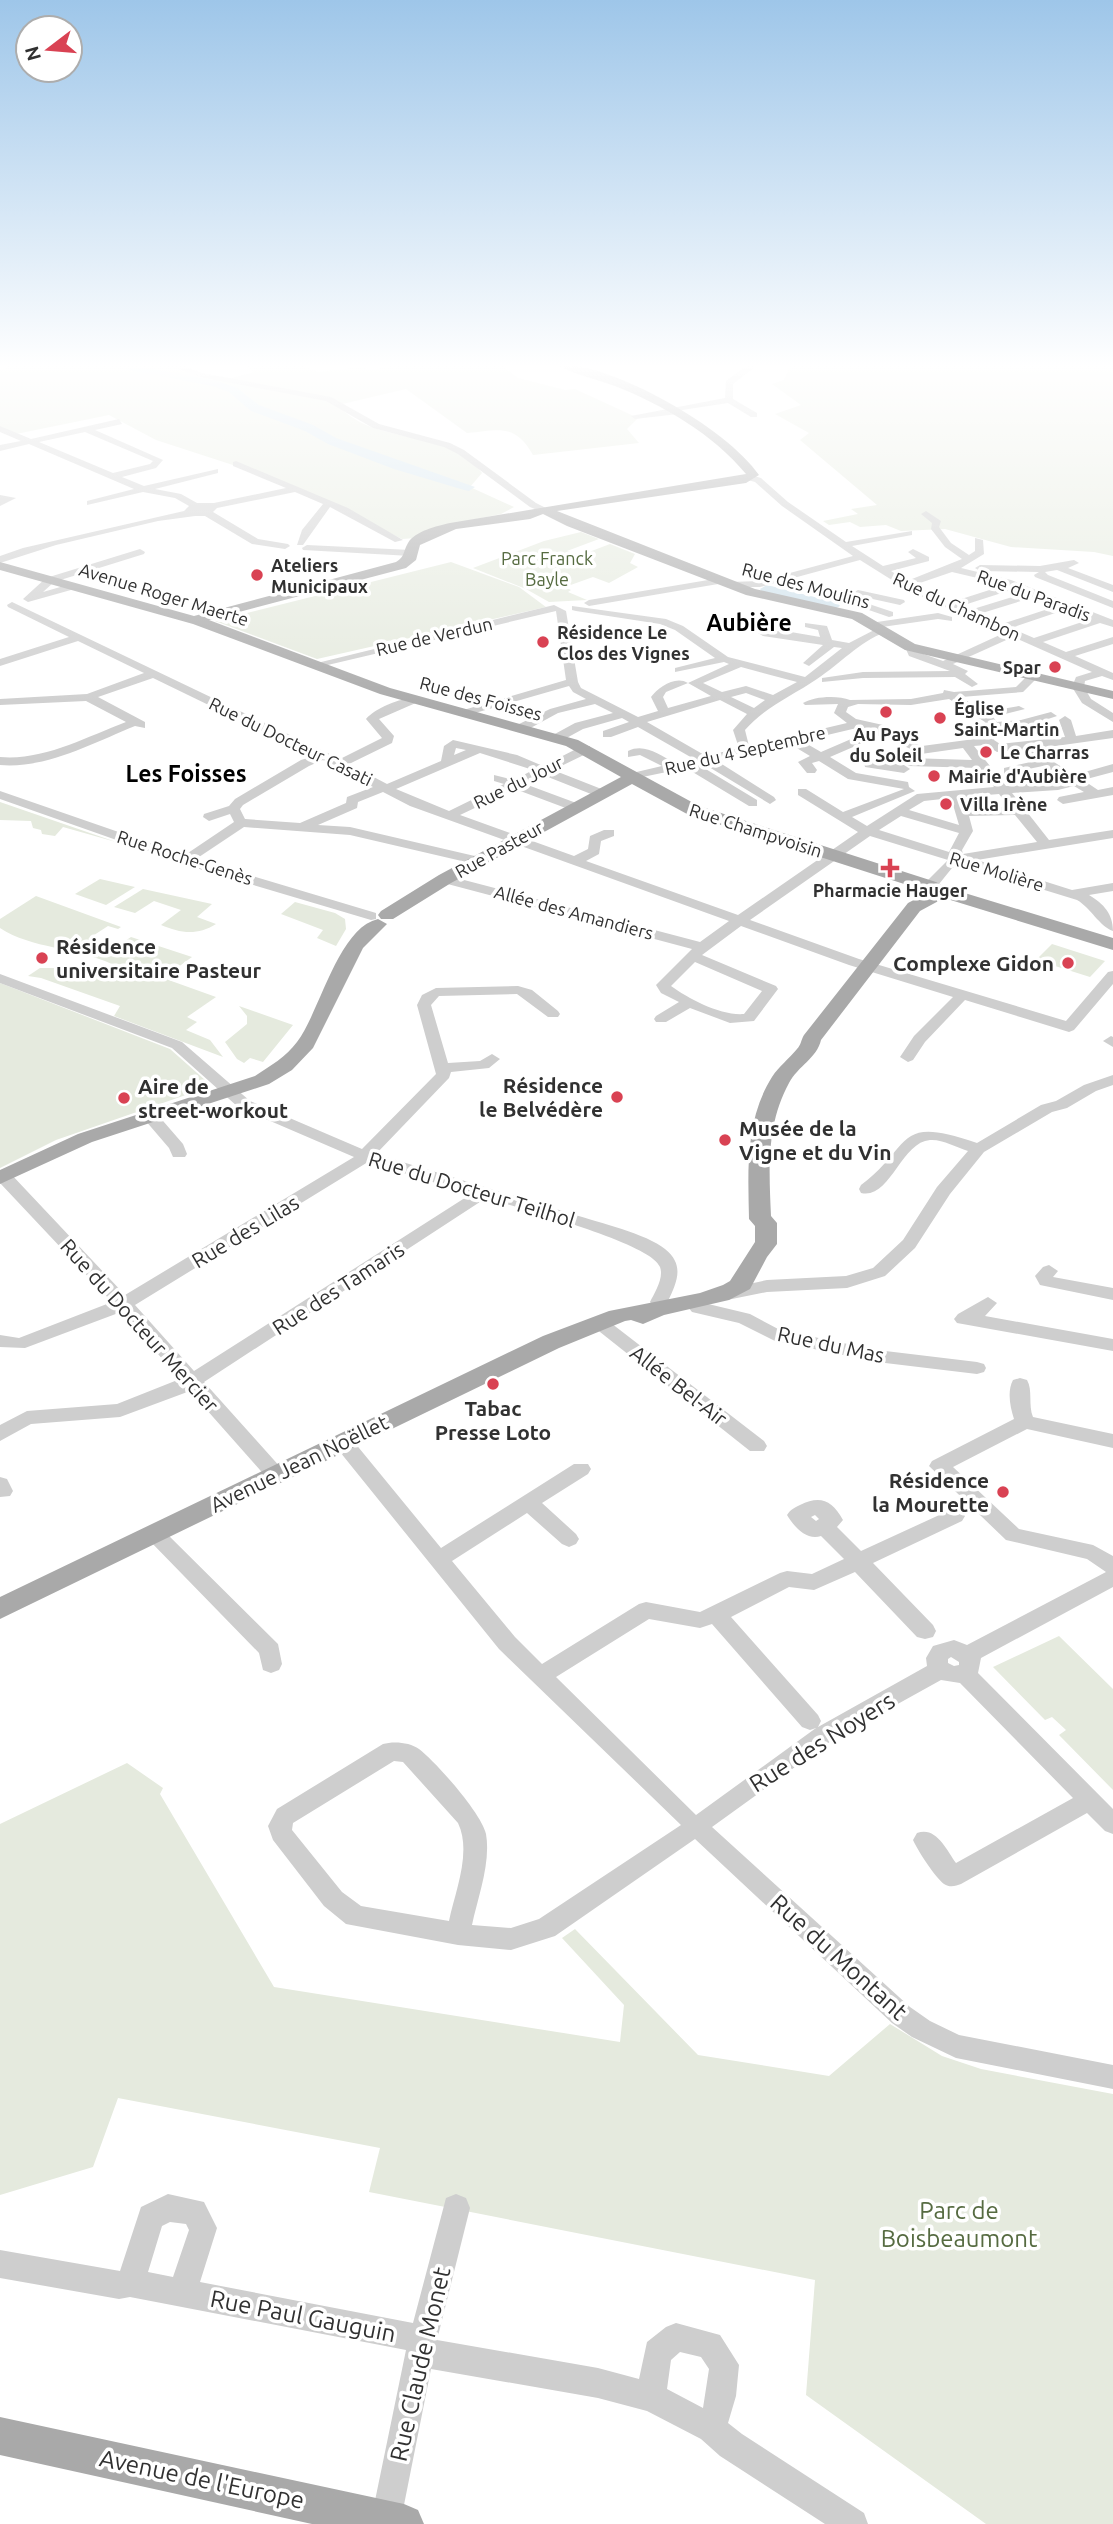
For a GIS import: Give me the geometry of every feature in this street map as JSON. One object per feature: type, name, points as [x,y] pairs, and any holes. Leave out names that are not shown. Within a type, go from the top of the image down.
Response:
[{"type":"main road","points":[[193,620],[407,562],[411,552],[433,534],[452,527],[534,510],[572,516],[585,505],[734,481]]},
{"type":"main road","name":"Rue des Moulins","points":[[534,510],[572,516],[725,583],[755,588],[880,624],[910,647],[953,663],[983,664]]},
{"type":"main road","name":"Avenue Roger Maerte","points":[[0,566],[193,620],[315,665]]},
{"type":"main road","points":[[983,664],[1021,675],[1113,694]]},
{"type":"main road","name":"Rue des Foisses","points":[[315,665],[414,700],[557,738],[586,749],[632,777]]},
{"type":"main road","name":"Rue Champvoisin","points":[[632,777],[694,810],[884,873],[926,893]]},
{"type":"main road","name":"Rue Pasteur","points":[[2,1177],[85,1138],[230,1092],[268,1076],[296,1056],[306,1045],[355,945],[379,918],[606,789],[632,777]]},
{"type":"main road","points":[[606,789],[647,787]]},
{"type":"main road","points":[[716,1293],[753,1264],[758,1250],[766,1244],[766,1223],[760,1219],[762,1129],[773,1096],[791,1065],[801,1059],[811,1046],[811,1039],[926,893],[976,900],[1080,932],[1113,947]]},
{"type":"main road","name":"Avenue Jean Noëllet","points":[[0,1609],[154,1533],[269,1468],[343,1442],[551,1342],[601,1324],[637,1319],[716,1293]]},
{"type":"main road","name":"Avenue de l'Europe","points":[[0,2436],[395,2522]]},
{"type":"street","points":[[125,481],[145,490],[178,496],[191,509]]},
{"type":"street","points":[[90,503],[179,481]]},
{"type":"street","points":[[276,481],[329,503],[398,540]]},
{"type":"street","points":[[501,481],[519,493],[534,510]]},
{"type":"street","name":"Rue du Chambon","points":[[759,481],[785,504],[910,587],[1014,634],[1107,671]]},
{"type":"street","points":[[0,560],[26,550],[191,509],[210,510],[296,489]]},
{"type":"street","points":[[284,561],[329,503]]},
{"type":"street","points":[[210,510],[255,542],[296,547],[411,552]]},
{"type":"street","points":[[926,514],[938,523],[934,527],[948,545],[969,560]]},
{"type":"street","points":[[755,588],[783,579],[849,548],[891,537],[849,548]]},
{"type":"street","points":[[746,751],[740,740],[739,730],[753,712],[815,679],[904,605],[910,587],[955,568],[980,552],[978,540]]},
{"type":"street","points":[[36,596],[50,580],[141,552]]},
{"type":"street","points":[[881,570],[925,559],[913,552]]},
{"type":"street","points":[[1074,563],[1039,575],[1113,606]]},
{"type":"street","points":[[955,568],[1054,569],[1113,589]]},
{"type":"street","name":"Rue du Paradis","points":[[955,568],[1015,585],[1113,624]]},
{"type":"street","points":[[575,606],[725,583]]},
{"type":"street","points":[[952,606],[1015,585]]},
{"type":"street","points":[[6,607],[74,586]]},
{"type":"street","points":[[904,605],[858,593],[845,600],[880,624],[919,616],[948,619]]},
{"type":"street","points":[[970,614],[1035,593]]},
{"type":"street","name":"Rue de Verdun","points":[[315,665],[557,610],[563,605],[575,606]]},
{"type":"street","points":[[575,606],[671,624],[724,659],[815,679],[847,689],[853,702]]},
{"type":"street","points":[[1001,628],[1067,606]]},
{"type":"street","name":"Rue du Docteur Casati","points":[[6,607],[324,756],[414,803],[519,838],[867,965],[1069,1027],[1113,975]]},
{"type":"street","points":[[557,610],[572,682],[577,690],[624,715],[753,803]]},
{"type":"street","points":[[1033,642],[1101,619]]},
{"type":"street","points":[[809,625],[822,628],[829,642]]},
{"type":"street","points":[[763,633],[778,636],[785,634],[853,647]]},
{"type":"street","points":[[815,679],[863,675],[908,676],[953,663],[1014,634]]},
{"type":"street","points":[[0,663],[76,638]]},
{"type":"street","points":[[1066,656],[1113,640]]},
{"type":"street","points":[[809,663],[829,642]]},
{"type":"street","points":[[910,647],[913,654],[953,663],[1011,690]]},
{"type":"street","points":[[908,676],[925,658]]},
{"type":"street","points":[[664,712],[657,699],[659,693],[724,659]]},
{"type":"street","points":[[953,663],[958,674],[972,684]]},
{"type":"street","points":[[949,695],[953,663]]},
{"type":"street","points":[[685,679],[738,664]]},
{"type":"street","points":[[1107,671],[1080,680],[1078,687],[1086,701],[1113,718]]},
{"type":"street","points":[[0,702],[88,697],[152,674]]},
{"type":"street","points":[[809,703],[841,700],[911,702],[949,695],[1011,690],[1023,687],[1032,676]]},
{"type":"street","points":[[685,679],[753,712]]},
{"type":"street","points":[[464,713],[572,682]]},
{"type":"street","points":[[607,734],[644,728],[664,712],[746,689],[774,699]]},
{"type":"street","points":[[1097,691],[1097,708]]},
{"type":"street","points":[[949,695],[987,716],[1021,724],[1051,716]]},
{"type":"street","points":[[0,761],[13,763],[31,760],[139,724],[88,697]]},
{"type":"street","points":[[340,764],[388,740],[388,736],[373,722],[375,716],[414,700]]},
{"type":"street","points":[[521,728],[554,711],[594,701]]},
{"type":"street","points":[[853,702],[843,705],[840,713],[859,724],[882,730],[894,739],[921,750],[966,744],[1022,747],[1113,734]]},
{"type":"street","points":[[586,712],[607,707]]},
{"type":"street","points":[[987,716],[1019,709]]},
{"type":"street","points":[[557,738],[579,726],[624,715]]},
{"type":"street","points":[[987,716],[992,745]]},
{"type":"street","points":[[1065,720],[1072,740]]},
{"type":"street","name":"Rue du 4 Septembre","points":[[632,777],[673,761],[689,758],[705,760],[859,724]]},
{"type":"street","points":[[825,760],[882,730]]},
{"type":"street","points":[[811,769],[804,762],[854,753],[894,739]]},
{"type":"street","points":[[792,740],[858,781],[907,789],[956,793],[1058,786],[1113,768]]},
{"type":"street","points":[[966,744],[1045,844]]},
{"type":"street","points":[[1022,747],[1044,762],[1078,778],[1102,806]]},
{"type":"street","points":[[305,826],[322,818],[322,811],[479,749],[606,789]]},
{"type":"street","name":"Rue du Jour","points":[[451,815],[586,749]]},
{"type":"street","points":[[632,754],[640,750],[673,761]]},
{"type":"street","points":[[690,1002],[663,988],[697,952],[831,855],[898,811],[907,789],[907,765],[921,750]]},
{"type":"street","points":[[854,753],[871,761],[869,764],[980,764]]},
{"type":"street","points":[[209,817],[233,808],[304,764],[324,756]]},
{"type":"street","points":[[705,760],[769,800]]},
{"type":"street","points":[[1009,771],[1044,762]]},
{"type":"street","points":[[498,778],[575,807]]},
{"type":"street","points":[[865,796],[907,789]]},
{"type":"street","points":[[842,817],[907,789]]},
{"type":"street","points":[[1063,800],[1113,791]]},
{"type":"street","name":"Rue Molière","points":[[802,792],[868,831],[1071,894],[1094,904],[1113,927]]},
{"type":"street","points":[[956,793],[967,831],[955,850],[958,859]]},
{"type":"street","name":"Rue Roche-Genès","points":[[0,795],[186,860],[379,918]]},
{"type":"street","points":[[233,808],[241,823]]},
{"type":"street","points":[[898,811],[967,831]]},
{"type":"street","points":[[961,812],[1018,811]]},
{"type":"street","points":[[186,860],[241,823],[350,831],[478,861]]},
{"type":"street","points":[[577,860],[594,851],[595,839],[609,833]]},
{"type":"street","points":[[926,893],[947,866],[958,859],[1113,834]]},
{"type":"street","name":"Allée des Amandiers","points":[[446,879],[697,952],[768,986],[771,991],[745,1020],[720,1015],[690,1002]]},
{"type":"street","points":[[1071,894],[1113,887]]},
{"type":"street","name":"Rue du Docteur Teilhol","points":[[0,978],[177,1045],[244,1104],[363,1155],[594,1226],[660,1253],[669,1266],[670,1278],[659,1302],[659,1310]]},
{"type":"street","points":[[492,1059],[484,1065],[443,1068],[424,1005],[427,998],[436,992],[518,989],[553,1014]]},
{"type":"street","points":[[908,1056],[913,1044],[954,1009],[963,993]]},
{"type":"street","points":[[661,1019],[690,1002]]},
{"type":"street","name":"Rue des Lilas","points":[[0,1341],[19,1344],[124,1304],[359,1161],[439,1083],[444,1075],[443,1068]]},
{"type":"street","points":[[716,1293],[767,1286],[847,1282],[878,1272],[909,1244],[943,1191],[978,1149],[1047,1108],[1061,1105],[1090,1088],[1113,1080]]},
{"type":"street","points":[[151,1117],[177,1147],[179,1154]]},
{"type":"street","points":[[867,1189],[878,1181],[906,1144],[915,1137],[929,1135],[946,1138],[978,1149]]},
{"type":"street","name":"Rue du Docteur Mercier","points":[[2,1177],[124,1304],[269,1468]]},
{"type":"street","name":"Rue des Tamaris","points":[[0,1434],[27,1418],[120,1410],[192,1382],[483,1194]]},
{"type":"street","points":[[1047,1276],[1113,1294]]},
{"type":"street","name":"Rue du Mas","points":[[716,1293],[698,1308],[744,1318],[775,1335],[877,1356],[977,1368]]},
{"type":"street","points":[[988,1303],[981,1311],[959,1321],[1113,1345]]},
{"type":"street","name":"Allée Bel-Air","points":[[601,1324],[757,1446]]},
{"type":"street","points":[[1020,1384],[1020,1408],[1025,1422]]},
{"type":"street","points":[[1113,1441],[1025,1422],[939,1466],[1013,1535],[1093,1553],[1113,1567]]},
{"type":"street","name":"Rue du Montant","points":[[343,1442],[489,1623],[540,1676],[696,1826],[901,2015],[921,2029],[957,2046],[1113,2077]]},
{"type":"street","points":[[437,1560],[581,1469]]},
{"type":"street","points":[[527,1502],[569,1539]]},
{"type":"street","points":[[806,1509],[797,1515],[814,1531],[824,1526],[925,1631]]},
{"type":"street","points":[[540,1676],[646,1610],[700,1620],[716,1615],[787,1579],[814,1582],[955,1516]]},
{"type":"street","points":[[154,1533],[270,1650],[271,1664]]},
{"type":"street","points":[[1113,1578],[966,1664],[1113,1824]]},
{"type":"street","points":[[716,1615],[810,1721]]},
{"type":"street","name":"Rue des Noyers","points":[[458,1934],[510,1939],[546,1928],[823,1735],[941,1669],[937,1662],[941,1652],[954,1648],[966,1664]]},
{"type":"street","points":[[391,1751],[410,1754],[466,1816],[474,1832],[474,1855],[458,1934],[355,1916],[333,1899],[281,1833],[280,1826],[285,1816],[391,1751]]},
{"type":"street","points":[[925,1840],[953,1877],[1090,1800]]},
{"type":"street","name":"Rue Paul Gauguin","points":[[130,2283],[151,2217],[168,2208],[194,2212],[203,2228],[182,2293]]},
{"type":"street","name":"Rue Claude Monet","points":[[395,2522],[422,2346],[456,2208]]},
{"type":"street","name":"Rue Paul Gauguin","points":[[0,2264],[182,2293],[598,2383],[651,2397],[712,2428],[731,2445],[853,2524]]},
{"type":"street","points":[[651,2397],[656,2352],[676,2337],[710,2345],[724,2365],[721,2396],[712,2428]]},
{"type":"green space","points":[[277,481],[475,481],[470,487],[514,507],[501,514],[466,521],[416,538],[402,539],[345,510]]},
{"type":"green space","points":[[848,481],[1113,481],[1113,556],[1094,552],[1011,547],[945,529],[901,531],[886,525],[860,527],[850,522],[829,525],[823,521],[858,514],[851,509],[877,505]]},
{"type":"green space","name":"Parc Franck Bayle","points":[[581,532],[599,539],[567,551],[581,555],[610,544],[635,554],[630,563],[638,567],[609,583],[593,577],[565,587],[571,590],[568,592],[587,600],[549,602],[526,589],[473,568],[544,541]]},
{"type":"green space","points":[[451,562],[519,587],[546,607],[317,659],[215,621]]},
{"type":"green space","points":[[0,802],[116,842],[63,827],[55,836],[42,834],[41,830],[33,828],[31,821],[0,820]]},
{"type":"green space","points":[[100,879],[135,887],[106,905],[75,894]]},
{"type":"green space","points":[[143,889],[212,904],[197,917],[216,924],[195,932],[175,930],[161,925],[181,910],[154,901],[135,913],[114,907]]},
{"type":"green space","points":[[36,896],[121,927],[118,929],[108,926],[88,939],[113,949],[131,937],[192,957],[163,978],[216,997],[187,1017],[197,1022],[186,1030],[210,1040],[223,1057],[114,1016],[120,1006],[41,978],[28,976],[40,968],[56,968],[87,980],[112,964],[26,940],[0,928],[0,919]]},
{"type":"green space","points":[[295,902],[335,913],[345,919],[346,929],[336,946],[317,938],[323,930],[281,914]]},
{"type":"green space","points":[[1052,944],[1105,961],[1090,977],[1036,960]]},
{"type":"green space","points":[[0,983],[170,1049],[205,1080],[206,1088],[56,1140],[0,1168]]},
{"type":"green space","points":[[239,1006],[293,1025],[263,1062],[250,1058],[244,1063],[237,1059],[225,1042],[247,1024],[247,1016]]},
{"type":"green space","points":[[1059,1636],[1113,1689],[1113,1790],[1059,1735],[1066,1730],[1052,1717],[1045,1720],[993,1667]]},
{"type":"green space","name":"Parc de Boisbeaumont","points":[[127,1763],[163,1788],[160,1794],[274,1987],[620,2042],[624,2005],[562,1938],[575,1929],[698,2055],[829,2076],[890,2024],[942,2056],[981,2069],[1113,2094],[1113,2524],[986,2524],[806,2395],[815,2280],[369,2192],[380,2148],[118,2098],[93,2167],[0,2195],[0,1824]]},
{"type":"waterway","points":[[448,481],[469,487]]},
{"type":"waterway","points":[[767,589],[833,606]]},
{"type":"place","name":"Ateliers Municipaux","points":[[257,575]]},
{"type":"place","name":"Résidence Le Clos des Vignes","points":[[543,642]]},
{"type":"place","name":"Spar","points":[[1055,667]]},
{"type":"place","name":"Au Pays du Soleil","points":[[886,712]]},
{"type":"place","name":"Église Saint-Martin","points":[[940,718]]},
{"type":"place","name":"Le Charras","points":[[986,752]]},
{"type":"place","name":"Mairie d'Aubière","points":[[934,776]]},
{"type":"place","name":"Villa Irène","points":[[946,804]]},
{"type":"place","name":"Pharmacie Hauger","points":[[890,868]]},
{"type":"place","name":"Résidence universitaire Pasteur","points":[[42,958]]},
{"type":"place","name":"Complexe Gidon","points":[[1068,963]]},
{"type":"place","name":"Résidence le Belvédère","points":[[617,1097]]},
{"type":"place","name":"Aire de street-workout","points":[[124,1098]]},
{"type":"place","name":"Musée de la Vigne et du Vin","points":[[725,1140]]},
{"type":"place","name":"Tabac Presse Loto","points":[[493,1384]]},
{"type":"place","name":"Résidence la Mourette","points":[[1003,1492]]},
{"type":"district","name":"Aubière","points":[[749,622]]},
{"type":"district","name":"Les Foisses","points":[[186,773]]}]
